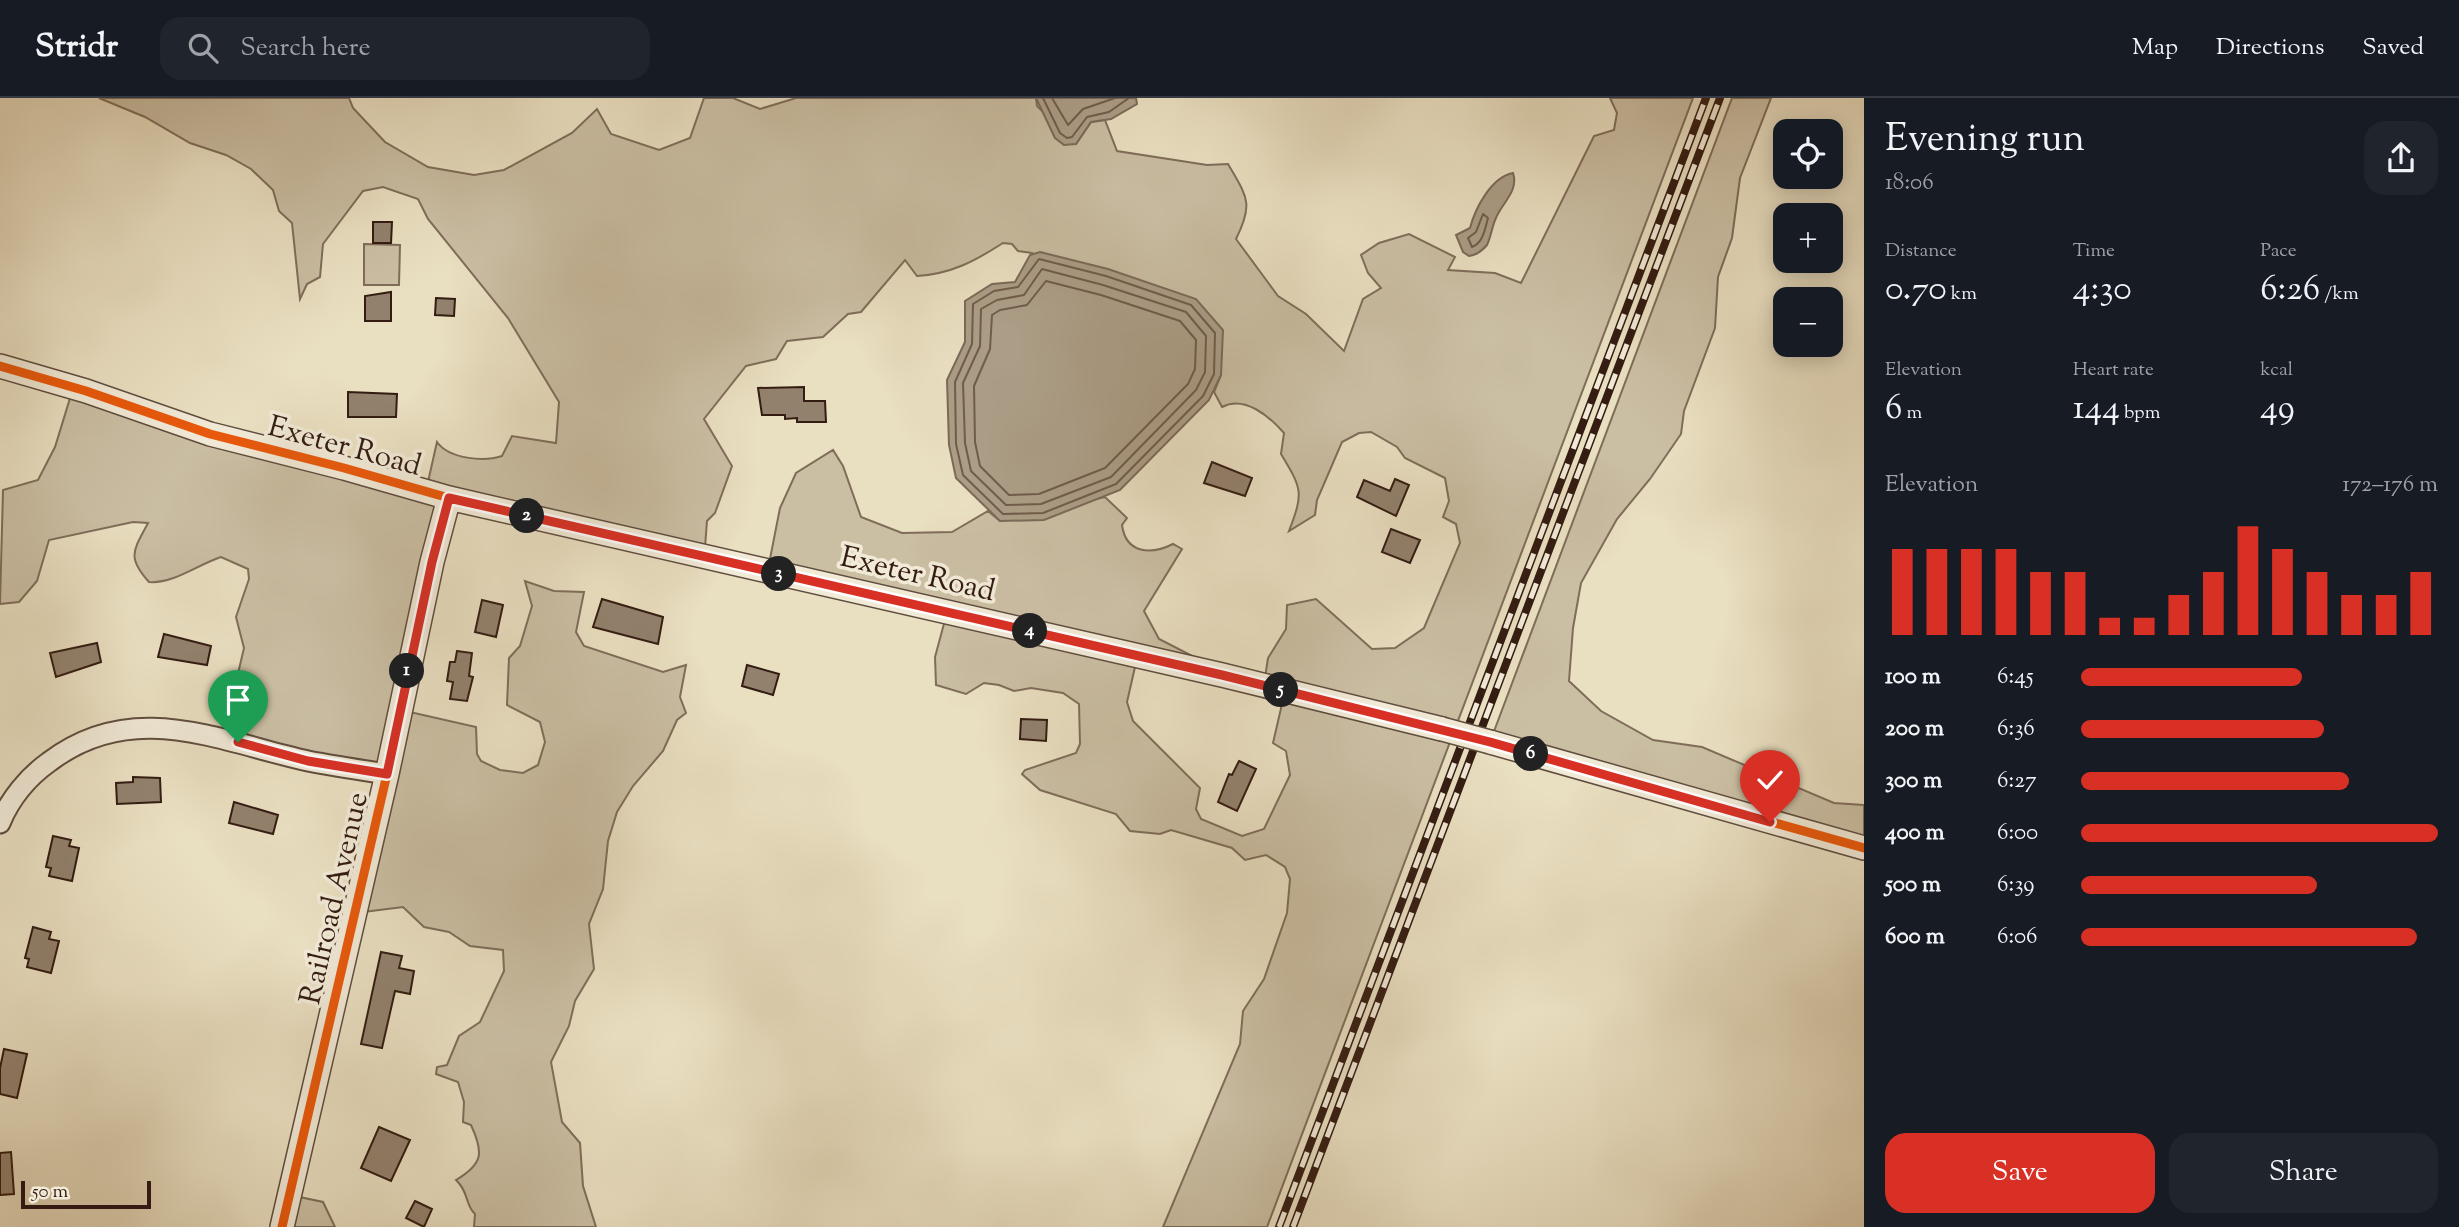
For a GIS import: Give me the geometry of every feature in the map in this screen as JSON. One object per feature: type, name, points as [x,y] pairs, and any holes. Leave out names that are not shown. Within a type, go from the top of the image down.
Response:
[{"type":"street","name":"Exeter Road","points":[[0,366],[210,434],[449,498],[1212,673],[1442,729],[1864,848]]},
{"type":"street","name":"Railroad Avenue","points":[[282,1227],[387,774],[426,587],[449,498]]},
{"type":"street","points":[[0,823],[6,808],[34,773],[88,737],[114,730],[147,727],[179,731],[308,761],[387,774]]},
{"type":"shaded area","points":[[99,98],[349,98],[353,108],[385,142],[428,167],[474,175],[504,170],[572,133],[597,109],[611,134],[659,150],[690,138],[704,98],[733,98],[760,109],[796,98],[1036,98],[1037,106],[1076,144],[1091,122],[1105,120],[1117,151],[1207,165],[1228,164],[1246,200],[1245,217],[1236,239],[1278,296],[1306,314],[1344,351],[1363,299],[1381,288],[1368,273],[1361,255],[1379,243],[1409,234],[1455,257],[1448,270],[1495,273],[1521,283],[1594,136],[1614,130],[1617,113],[1610,98],[1693,98],[1267,1227],[1163,1227],[1240,1044],[1243,1011],[1264,979],[1287,913],[1290,879],[1285,867],[1266,855],[1245,860],[1232,848],[1171,830],[1160,834],[1130,831],[1116,814],[1040,790],[1022,774],[1025,770],[1076,753],[1080,744],[1079,704],[1063,693],[1031,688],[1014,691],[984,683],[966,694],[936,685],[935,657],[945,620],[767,574],[780,508],[796,473],[833,450],[843,466],[861,517],[902,533],[952,532],[988,511],[1000,521],[1105,497],[1127,518],[1122,525],[1124,535],[1134,547],[1156,550],[1173,544],[1182,549],[1144,611],[1159,639],[1206,663],[1135,667],[1127,702],[1133,721],[1200,788],[1196,809],[1201,819],[1242,836],[1264,829],[1290,775],[1286,751],[1273,743],[1282,704],[1262,697],[1268,658],[1286,629],[1287,605],[1316,599],[1372,649],[1395,648],[1424,628],[1460,543],[1456,524],[1443,517],[1449,501],[1445,478],[1405,458],[1397,447],[1371,432],[1359,433],[1342,442],[1317,500],[1315,515],[1289,531],[1299,499],[1297,483],[1281,454],[1284,433],[1264,415],[1248,406],[1231,404],[1222,407],[1214,392],[1221,375],[1032,253],[1018,251],[1012,244],[1003,243],[962,266],[941,273],[917,276],[905,260],[861,312],[848,314],[823,337],[787,341],[776,359],[746,366],[704,419],[732,466],[715,513],[707,521],[704,561],[456,504],[401,710],[476,727],[477,754],[481,761],[500,770],[523,773],[538,765],[545,742],[540,722],[507,705],[509,658],[520,646],[532,606],[525,581],[554,591],[584,592],[576,632],[584,646],[663,672],[686,665],[680,697],[686,713],[677,720],[663,751],[633,786],[617,812],[608,841],[603,889],[589,924],[594,969],[575,1001],[569,1026],[551,1062],[562,1122],[580,1143],[583,1186],[596,1227],[474,1227],[475,1214],[456,1180],[476,1163],[478,1143],[471,1125],[463,1122],[464,1102],[458,1082],[436,1074],[437,1067],[447,1065],[459,1036],[480,1022],[504,971],[503,950],[470,946],[449,932],[424,927],[403,907],[355,913],[383,779],[240,741],[232,699],[244,648],[236,617],[249,579],[248,569],[221,557],[176,577],[149,582],[135,559],[136,547],[148,523],[133,522],[49,540],[37,581],[19,602],[0,604],[3,490],[38,480],[55,447],[71,395],[425,495],[437,442],[450,452],[477,459],[502,456],[512,436],[556,443],[559,402],[508,318],[428,219],[418,199],[383,187],[363,191],[323,244],[320,277],[307,284],[300,299],[292,223],[279,211],[273,190],[251,169],[226,155],[190,143],[145,117]]},
{"type":"shaded area","points":[[1732,98],[1771,98],[1740,178],[1732,238],[1718,277],[1715,328],[1684,411],[1681,434],[1650,479],[1617,519],[1581,583],[1573,628],[1569,681],[1601,711],[1653,740],[1702,747],[1834,803],[1864,805],[1864,855],[1487,750]]},
{"type":"shaded area","points":[[364,244],[400,245],[399,285],[364,285]]},
{"type":"shaded area","points":[[290,1195],[323,1202],[335,1227],[280,1227]]},
{"type":"water","points":[[1036,98],[1136,98],[1137,104],[1111,119],[1091,122],[1076,144],[1064,145],[1055,138]]},
{"type":"water","points":[[1513,173],[1514,186],[1496,218],[1487,245],[1469,256],[1463,252],[1456,235],[1470,228],[1480,203],[1491,187]]},
{"type":"water","points":[[1040,252],[1108,269],[1196,299],[1223,330],[1221,375],[1209,400],[1120,490],[1044,520],[1000,521],[956,478],[949,445],[947,380],[965,342],[965,301],[992,284],[1015,282],[1030,255]]},
{"type":"building","points":[[373,222],[392,222],[391,243],[373,243]]},
{"type":"building","points":[[391,292],[391,321],[365,321],[365,296]]},
{"type":"building","points":[[436,298],[455,299],[454,316],[435,315]]},
{"type":"building","points":[[804,387],[804,401],[825,401],[826,422],[797,422],[797,418],[785,419],[785,415],[762,415],[758,388]]},
{"type":"building","points":[[348,392],[397,394],[396,417],[348,417]]},
{"type":"building","points":[[1212,462],[1252,478],[1245,496],[1204,483]]},
{"type":"building","points":[[1395,479],[1409,485],[1396,516],[1357,497],[1364,480],[1390,491]]},
{"type":"building","points":[[1391,529],[1420,540],[1410,563],[1382,552]]},
{"type":"building","points":[[602,599],[663,617],[658,644],[593,627]]},
{"type":"building","points":[[482,600],[503,605],[496,637],[475,632]]},
{"type":"building","points":[[164,634],[211,646],[207,665],[158,657]]},
{"type":"building","points":[[97,643],[101,662],[56,677],[50,653]]},
{"type":"building","points":[[457,651],[472,653],[469,676],[473,677],[467,701],[450,699],[453,682],[447,681],[450,662],[455,662]]},
{"type":"building","points":[[747,665],[779,674],[773,695],[742,686]]},
{"type":"building","points":[[1021,719],[1047,720],[1046,741],[1020,739]]},
{"type":"building","points":[[1239,761],[1256,769],[1237,811],[1218,802],[1229,774],[1232,775]]},
{"type":"building","points":[[133,777],[160,778],[161,802],[117,804],[116,783],[133,782]]},
{"type":"building","points":[[234,802],[278,815],[273,834],[229,823]]},
{"type":"building","points":[[53,836],[71,840],[69,846],[79,848],[72,881],[49,876],[51,868],[46,867]]},
{"type":"building","points":[[33,927],[51,932],[49,939],[59,941],[51,973],[27,967],[29,959],[25,958]]},
{"type":"building","points":[[381,952],[402,956],[399,968],[414,971],[410,994],[395,991],[382,1048],[361,1044]]},
{"type":"building","points":[[4,1049],[27,1054],[17,1098],[0,1094],[0,1068]]},
{"type":"building","points":[[379,1127],[410,1140],[391,1181],[361,1168]]},
{"type":"building","points":[[11,1152],[14,1194],[0,1195],[0,1153]]},
{"type":"building","points":[[415,1201],[432,1209],[424,1227],[406,1218]]},
{"type":"railway","points":[[1279,1227],[1706,98]]},
{"type":"railway","points":[[1293,1227],[1720,98]]},
{"type":"cycle path","points":[[0,366],[86,391],[210,434],[449,498],[1222,675],[1442,729],[1864,848]]},
{"type":"cycle path","points":[[282,1227],[387,774],[432,562],[449,498]]},
{"type":"route","points":[[238,742],[308,761],[387,774],[407,673],[449,498],[1222,675],[1442,729],[1770,822]]}]
